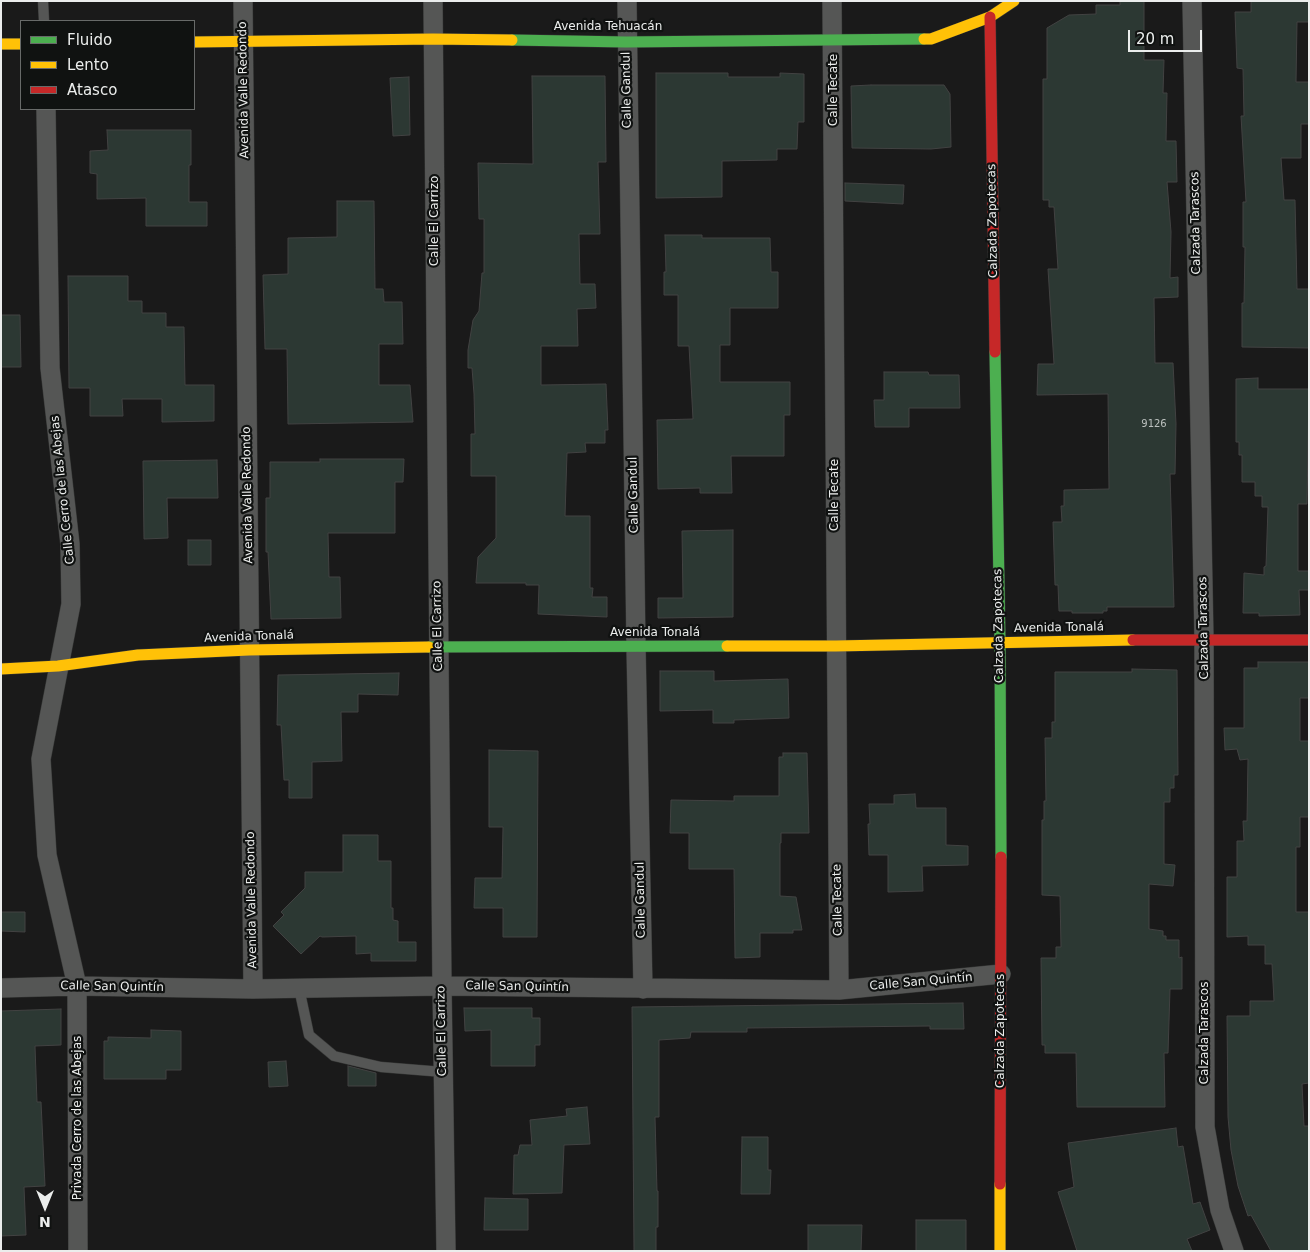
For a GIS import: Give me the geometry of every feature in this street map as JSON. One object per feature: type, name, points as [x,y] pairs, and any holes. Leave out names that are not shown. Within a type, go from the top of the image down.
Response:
[{"type":"street","name":"Avenida Valle Redondo","points":[[243,1],[253,989]]},
{"type":"street","name":"Calle El Carrizo","points":[[433,1],[446,1251]]},
{"type":"street","name":"Calle Gandul","points":[[627,1],[626,42],[643,989]]},
{"type":"street","name":"Calle Tecate","points":[[832,1],[834,41],[839,990]]},
{"type":"street","name":"Avenida Tehuacán","points":[[195,42],[433,39],[626,42],[931,39],[990,9],[1014,1]]},
{"type":"street","name":"Calzada Tarascos","points":[[1192,1],[1204,639],[1205,1127],[1220,1210],[1234,1251]]},
{"type":"street","name":"Calzada Zapotecas","points":[[990,9],[1000,643],[1000,1251]]},
{"type":"street","points":[[1,44],[20,44]]},
{"type":"street","name":"Calle Cerro de las Abejas","points":[[46,110],[50,368],[70,544],[71,604],[41,759],[47,855],[77,986]]},
{"type":"street","name":"Avenida Tonalá","points":[[1,668],[58,666],[138,655],[249,650],[439,647],[836,646],[1204,639],[1309,640]]},
{"type":"street","name":"Calle San Quintín","points":[[1,988],[77,986],[253,989],[442,986],[839,990],[1001,974]]},
{"type":"street","name":"Privada Cerro de las Abejas","points":[[77,986],[78,1251]]},
{"type":"lane","points":[[43,1],[44,20]]},
{"type":"lane","points":[[298,988],[309,1035],[334,1056],[380,1067],[443,1072]]},
{"type":"building","points":[[1120,1],[1144,1],[1144,60],[1164,60],[1163,93],[1167,93],[1166,141],[1176,141],[1177,182],[1167,182],[1171,232],[1170,278],[1178,277],[1178,297],[1154,298],[1155,363],[1173,363],[1176,424],[1175,474],[1170,474],[1174,607],[1107,607],[1107,611],[1103,611],[1103,613],[1072,613],[1072,611],[1059,611],[1058,585],[1055,585],[1053,522],[1062,522],[1061,506],[1064,506],[1064,490],[1109,489],[1108,394],[1037,395],[1038,364],[1054,364],[1048,269],[1058,269],[1054,207],[1049,207],[1049,200],[1043,200],[1043,79],[1047,79],[1047,28],[1069,15],[1096,14],[1096,5],[1120,5]]},
{"type":"building","points":[[1251,1],[1309,1],[1309,22],[1297,22],[1296,82],[1309,82],[1309,124],[1301,124],[1301,158],[1281,158],[1284,200],[1295,200],[1297,289],[1309,289],[1309,348],[1242,347],[1245,247],[1243,247],[1243,202],[1246,202],[1241,116],[1244,116],[1243,69],[1237,68],[1235,12],[1251,12]]},
{"type":"building","points":[[656,73],[728,73],[728,77],[780,77],[780,73],[804,74],[804,122],[798,122],[797,149],[777,149],[777,160],[722,161],[722,197],[656,198]]},
{"type":"building","points":[[532,76],[605,76],[606,162],[598,162],[600,234],[579,234],[580,284],[595,284],[596,308],[577,309],[578,346],[541,346],[541,385],[606,384],[608,430],[605,430],[605,443],[585,443],[586,452],[567,453],[565,516],[590,516],[590,588],[593,588],[592,597],[607,597],[607,617],[538,614],[539,585],[526,585],[526,583],[476,583],[478,557],[496,538],[496,476],[471,476],[471,434],[475,434],[472,368],[468,368],[468,350],[473,320],[479,311],[482,273],[484,273],[484,219],[479,219],[478,163],[533,164]]},
{"type":"building","points":[[409,77],[410,135],[393,136],[390,78]]},
{"type":"building","points":[[944,85],[950,94],[951,147],[931,149],[852,148],[851,86]]},
{"type":"building","points":[[107,130],[191,130],[189,202],[207,202],[207,226],[146,226],[146,198],[97,199],[97,174],[90,173],[90,151],[108,150]]},
{"type":"building","points":[[845,183],[904,185],[903,204],[845,201]]},
{"type":"building","points":[[337,201],[374,201],[375,289],[383,289],[384,302],[402,302],[403,344],[379,344],[379,385],[410,385],[413,422],[288,424],[287,349],[265,349],[263,275],[288,274],[288,238],[337,237]]},
{"type":"building","points":[[665,235],[702,235],[702,238],[770,238],[771,272],[778,272],[778,308],[730,308],[730,345],[720,345],[720,382],[790,382],[790,415],[784,415],[784,456],[731,456],[732,493],[700,493],[700,488],[658,489],[657,420],[693,419],[689,346],[678,346],[678,295],[664,295],[664,272],[666,272]]},
{"type":"building","points":[[68,276],[128,276],[128,301],[142,301],[142,313],[166,313],[166,327],[184,327],[185,385],[214,385],[214,421],[162,422],[162,399],[122,399],[123,416],[90,416],[90,388],[69,388]]},
{"type":"building","points":[[1,315],[20,315],[21,367],[1,367]]},
{"type":"building","points":[[884,372],[928,372],[929,375],[959,375],[960,408],[909,408],[909,427],[875,427],[874,400],[884,400]]},
{"type":"building","points":[[1258,378],[1258,389],[1309,389],[1307,504],[1298,504],[1298,571],[1309,571],[1309,590],[1299,590],[1300,615],[1259,616],[1259,613],[1243,613],[1244,573],[1264,575],[1268,507],[1262,507],[1262,496],[1255,496],[1255,482],[1242,482],[1242,455],[1239,455],[1239,442],[1236,442],[1236,379]]},
{"type":"building","points":[[320,459],[404,459],[403,482],[395,482],[395,533],[328,533],[329,577],[340,577],[341,618],[271,619],[268,552],[266,552],[266,498],[270,498],[270,462],[320,462]]},
{"type":"building","points":[[217,460],[218,498],[167,498],[168,538],[144,539],[143,461]]},
{"type":"building","points":[[733,530],[733,617],[658,618],[658,598],[683,598],[682,531]]},
{"type":"building","points":[[188,540],[211,540],[211,565],[188,565]]},
{"type":"building","points":[[1258,662],[1309,662],[1309,698],[1300,698],[1300,741],[1309,741],[1309,817],[1300,817],[1300,847],[1296,847],[1296,912],[1309,912],[1309,1083],[1302,1084],[1304,1126],[1309,1126],[1309,1251],[1271,1251],[1251,1215],[1248,1216],[1238,1186],[1231,1150],[1228,1117],[1227,1016],[1250,1016],[1250,1001],[1274,1001],[1272,964],[1265,964],[1265,945],[1248,945],[1248,936],[1227,937],[1227,877],[1237,877],[1237,841],[1244,841],[1243,821],[1247,821],[1248,759],[1240,760],[1237,749],[1225,750],[1224,728],[1244,728],[1244,668],[1258,668]]},
{"type":"building","points":[[1132,669],[1177,670],[1178,775],[1174,775],[1174,788],[1170,788],[1170,802],[1164,802],[1164,864],[1175,865],[1173,886],[1149,884],[1149,929],[1163,931],[1163,936],[1166,936],[1166,940],[1179,940],[1179,958],[1182,957],[1182,989],[1170,989],[1168,1053],[1164,1053],[1165,1107],[1077,1107],[1076,1053],[1045,1053],[1045,1045],[1042,1045],[1041,958],[1056,958],[1056,947],[1061,947],[1060,896],[1042,895],[1042,820],[1044,820],[1044,801],[1046,801],[1045,738],[1052,738],[1052,722],[1055,722],[1055,672],[1132,672]]},
{"type":"building","points":[[660,671],[714,671],[714,681],[788,679],[789,718],[734,720],[734,723],[713,723],[713,710],[660,711]]},
{"type":"building","points":[[399,673],[398,695],[358,694],[358,712],[341,712],[342,761],[312,762],[312,798],[289,798],[289,780],[284,780],[281,725],[277,725],[278,675]]},
{"type":"building","points":[[489,750],[538,751],[537,937],[503,937],[503,908],[474,908],[475,878],[502,878],[503,827],[489,827]]},
{"type":"building","points":[[783,753],[807,753],[809,833],[781,833],[780,843],[780,896],[796,897],[802,930],[793,930],[793,933],[760,933],[760,957],[735,958],[734,869],[689,869],[689,833],[670,833],[671,800],[734,801],[734,796],[779,796],[779,757],[783,757]]},
{"type":"building","points":[[915,794],[916,808],[946,808],[946,845],[968,846],[968,865],[922,866],[923,891],[888,892],[888,855],[869,855],[869,804],[894,804],[894,795]]},
{"type":"building","points":[[343,835],[378,835],[378,861],[391,861],[391,908],[393,908],[393,920],[398,921],[398,942],[416,942],[416,961],[371,961],[371,953],[356,954],[356,936],[320,936],[301,954],[273,926],[284,915],[281,912],[305,888],[305,872],[343,872]]},
{"type":"building","points":[[1,912],[25,912],[25,932],[1,931]]},
{"type":"building","points":[[963,1003],[964,1029],[930,1029],[930,1026],[747,1028],[747,1032],[691,1032],[690,1038],[659,1040],[659,1117],[655,1117],[658,1191],[656,1251],[634,1251],[632,1007]]},
{"type":"building","points":[[464,1008],[532,1008],[532,1018],[540,1018],[540,1045],[535,1045],[535,1066],[491,1066],[491,1030],[465,1031]]},
{"type":"building","points":[[61,1009],[61,1045],[35,1046],[37,1102],[41,1102],[45,1186],[24,1187],[26,1235],[1,1236],[1,1011]]},
{"type":"building","points":[[151,1030],[181,1031],[181,1070],[166,1070],[166,1079],[104,1079],[104,1041],[108,1041],[108,1037],[151,1038]]},
{"type":"building","points":[[286,1061],[288,1086],[269,1087],[268,1062]]},
{"type":"building","points":[[348,1066],[376,1073],[376,1086],[348,1086]]},
{"type":"building","points":[[587,1107],[590,1144],[564,1145],[562,1193],[513,1194],[514,1155],[518,1155],[520,1145],[532,1145],[530,1120],[567,1116],[566,1109]]},
{"type":"building","points":[[1176,1128],[1178,1147],[1183,1146],[1193,1204],[1200,1202],[1210,1230],[1187,1239],[1192,1251],[1077,1251],[1058,1192],[1074,1187],[1068,1143]]},
{"type":"building","points":[[742,1137],[768,1137],[768,1170],[771,1170],[770,1194],[741,1194]]},
{"type":"building","points":[[485,1198],[528,1199],[528,1230],[484,1230]]},
{"type":"building","points":[[916,1220],[966,1220],[966,1251],[916,1251]]},
{"type":"building","points":[[808,1225],[862,1225],[861,1251],[808,1251]]},
{"type":"traffic: fast","points":[[512,40],[626,42],[924,39]]},
{"type":"traffic: fast","points":[[995,352],[1000,643],[1001,857]]},
{"type":"traffic: fast","points":[[429,647],[727,646]]},
{"type":"traffic: slow","points":[[924,39],[931,39],[990,17],[1014,1]]},
{"type":"traffic: slow","points":[[195,42],[512,40]]},
{"type":"traffic: slow","points":[[1,44],[20,44]]},
{"type":"traffic: slow","points":[[727,646],[836,646],[1133,640]]},
{"type":"traffic: slow","points":[[1,669],[58,666],[138,655],[249,650],[429,647]]},
{"type":"traffic: slow","points":[[1000,1184],[1000,1251]]},
{"type":"traffic: jam","points":[[990,17],[995,352]]},
{"type":"traffic: jam","points":[[1133,640],[1309,640]]},
{"type":"traffic: jam","points":[[1000,1184],[1001,857]]}]
